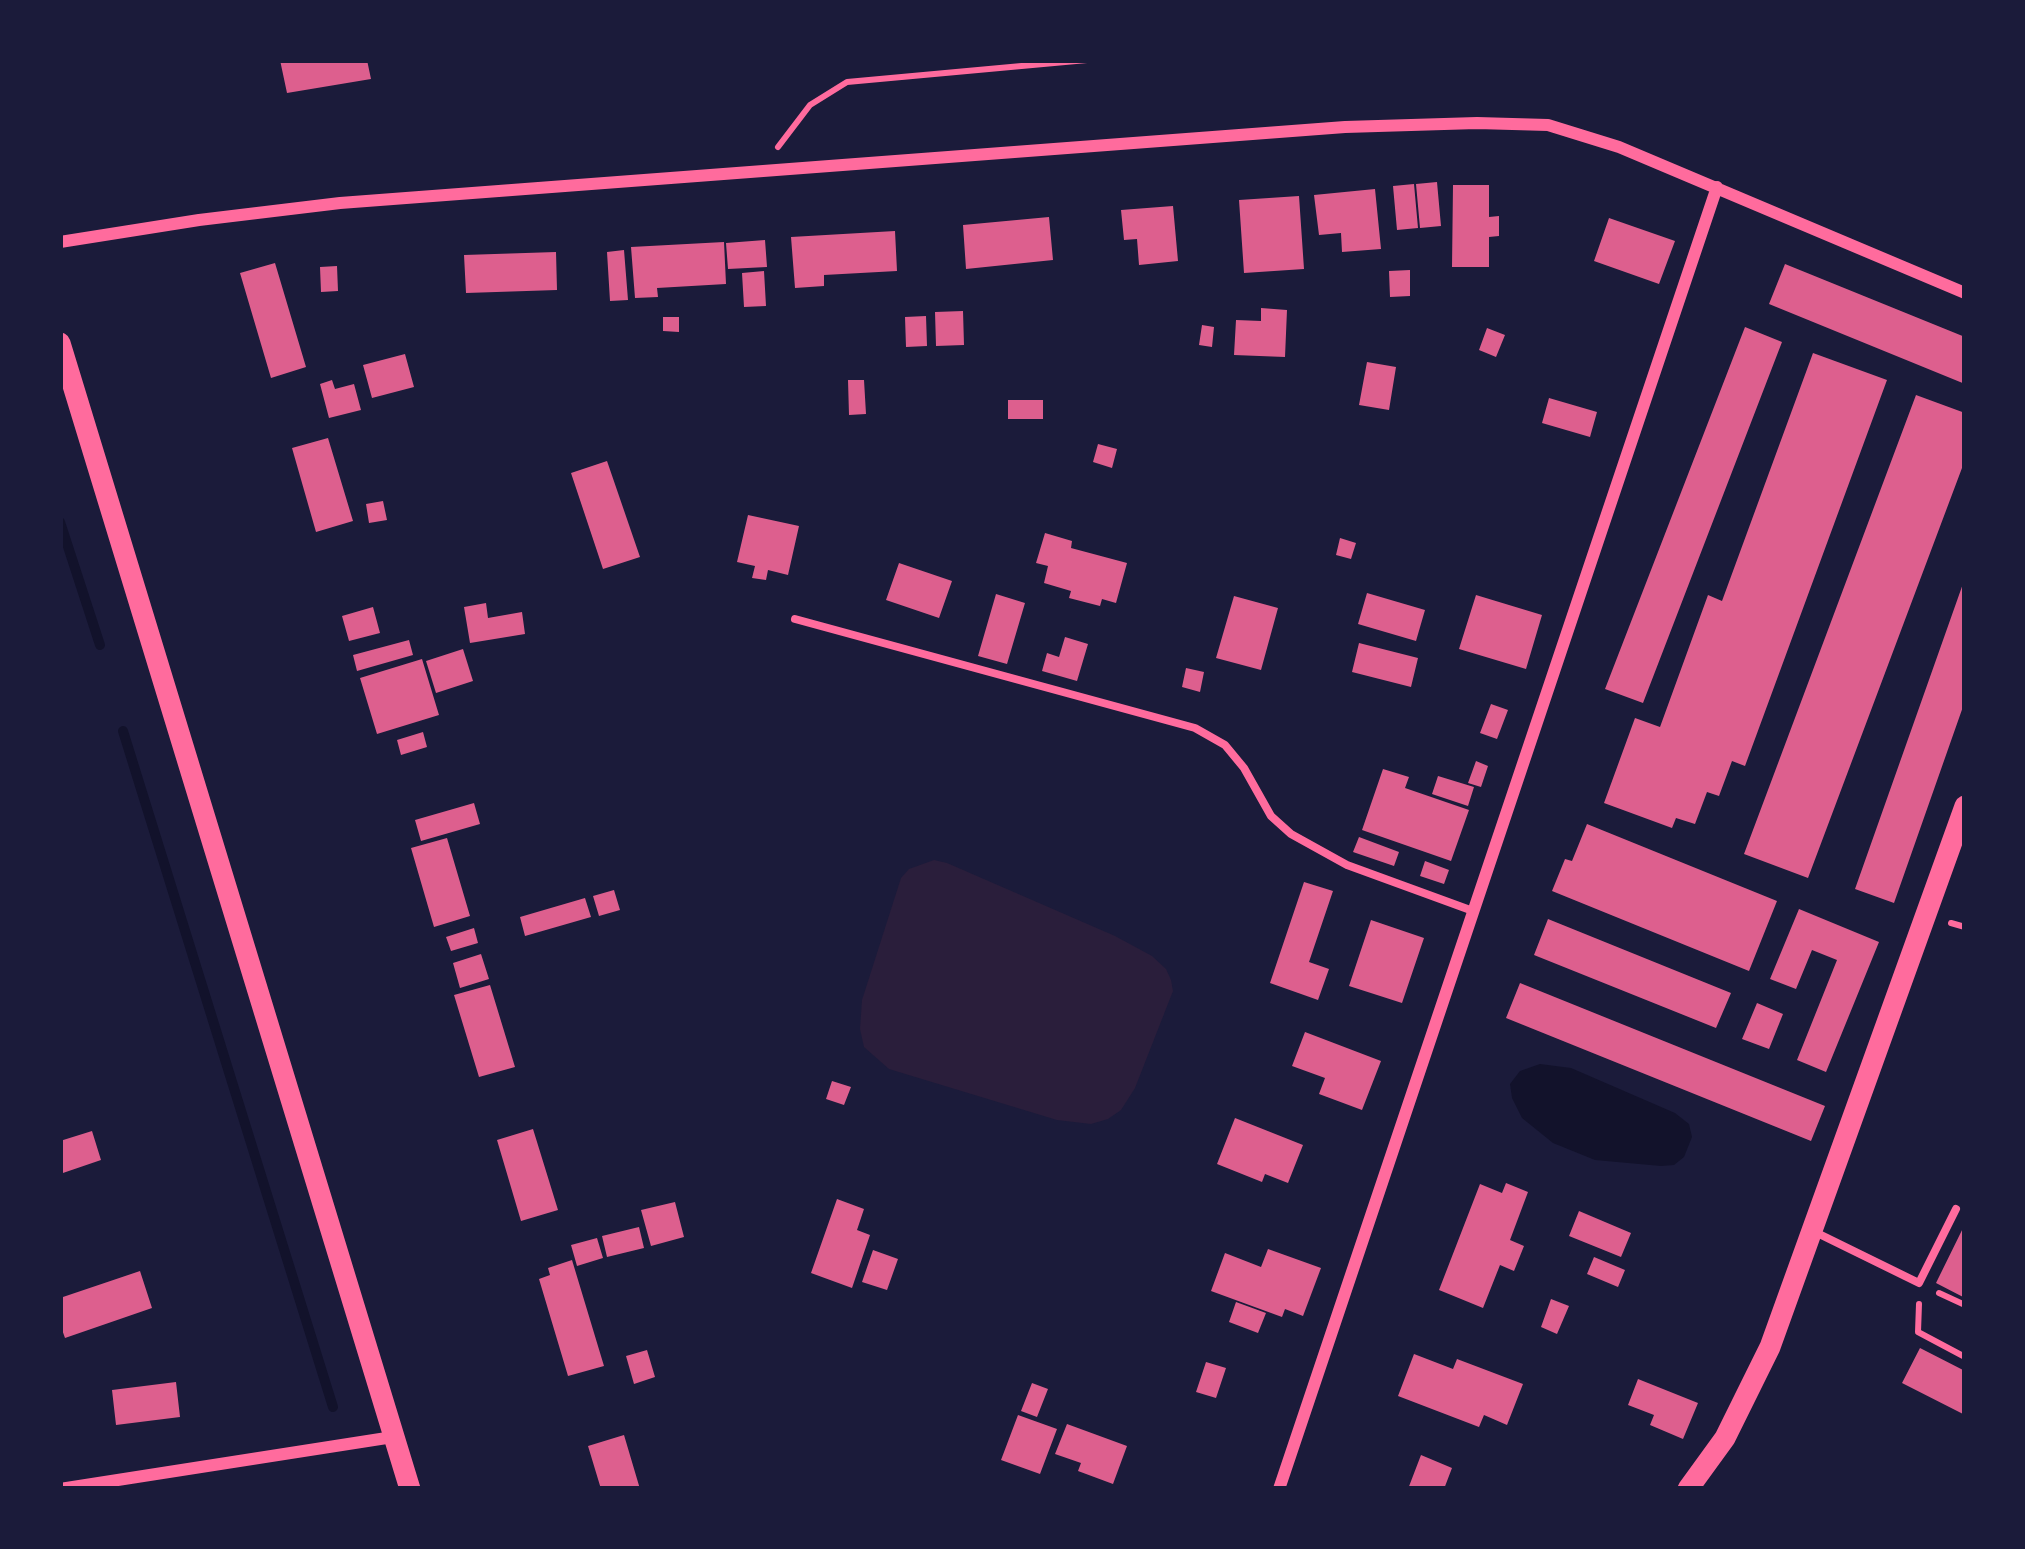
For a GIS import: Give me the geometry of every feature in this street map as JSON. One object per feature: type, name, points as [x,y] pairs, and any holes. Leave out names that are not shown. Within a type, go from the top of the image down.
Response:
[{"type":"main road","points":[[60,343],[410,1489]]},
{"type":"main road","points":[[1688,1489],[1725,1438],[1770,1347],[1965,806]]},
{"type":"street","points":[[60,242],[340,203],[1345,127],[1477,123],[1548,125],[1619,147],[1965,293]]},
{"type":"street","points":[[1279,1489],[1717,187]]},
{"type":"street","points":[[60,1489],[393,1437]]},
{"type":"lane","points":[[795,619],[1195,728],[1226,745],[1271,816],[1291,834],[1347,866],[1473,911]]},
{"type":"lane","points":[[1811,1230],[1919,1283],[1955,1209]]},
{"type":"path","points":[[757,174],[810,105],[847,82],[1087,60]]},
{"type":"path","points":[[1918,1332],[1965,1357]]},
{"type":"shaded area","points":[[934,860],[1115,936],[1166,969],[1173,991],[1135,1088],[1121,1110],[1091,1124],[1057,1120],[889,1069],[864,1047],[862,1000],[901,878],[909,869]]},
{"type":"shaded area","points":[[1540,1064],[1571,1068],[1675,1113],[1689,1124],[1692,1137],[1684,1157],[1674,1165],[1661,1166],[1595,1160],[1553,1143],[1522,1118],[1512,1098],[1510,1084],[1520,1071]]},
{"type":"building","points":[[280,60],[367,60],[371,79],[287,93]]},
{"type":"building","points":[[1437,182],[1441,226],[1420,228],[1416,184]]},
{"type":"building","points":[[1414,184],[1418,228],[1397,230],[1393,186]]},
{"type":"building","points":[[1453,185],[1489,185],[1489,217],[1499,216],[1499,236],[1489,237],[1489,267],[1452,267]]},
{"type":"building","points":[[1375,189],[1381,249],[1342,252],[1341,233],[1319,235],[1314,195]]},
{"type":"building","points":[[1299,196],[1304,269],[1244,273],[1239,200]]},
{"type":"building","points":[[1173,206],[1178,261],[1139,265],[1137,239],[1124,240],[1121,210]]},
{"type":"building","points":[[1049,217],[1053,260],[966,269],[963,225]]},
{"type":"building","points":[[1609,218],[1675,241],[1659,284],[1594,261]]},
{"type":"building","points":[[895,231],[897,271],[824,275],[824,286],[795,288],[791,237]]},
{"type":"building","points":[[765,240],[767,267],[728,269],[726,243]]},
{"type":"building","points":[[724,242],[726,284],[657,288],[658,297],[635,298],[631,247]]},
{"type":"building","points":[[624,250],[628,300],[610,301],[607,252]]},
{"type":"building","points":[[556,252],[557,290],[466,293],[464,255]]},
{"type":"building","points":[[275,263],[306,367],[271,378],[240,273]]},
{"type":"building","points":[[1785,264],[1965,337],[1965,384],[1769,304]]},
{"type":"building","points":[[337,266],[338,291],[321,292],[320,267]]},
{"type":"building","points":[[1410,270],[1410,296],[1390,297],[1389,271]]},
{"type":"building","points":[[764,271],[766,306],[744,307],[742,273]]},
{"type":"building","points":[[1261,308],[1287,310],[1285,357],[1234,355],[1236,320],[1261,321]]},
{"type":"building","points":[[963,311],[964,345],[936,346],[935,312]]},
{"type":"building","points":[[926,316],[927,346],[906,347],[905,317]]},
{"type":"building","points":[[663,317],[679,317],[679,332],[663,331]]},
{"type":"building","points":[[1202,325],[1214,327],[1212,347],[1199,345]]},
{"type":"building","points":[[1745,327],[1782,342],[1643,703],[1605,689]]},
{"type":"building","points":[[1487,328],[1505,335],[1496,357],[1479,350]]},
{"type":"building","points":[[1813,353],[1887,380],[1745,766],[1732,761],[1719,796],[1707,792],[1695,824],[1676,818],[1672,828],[1604,803],[1635,718],[1660,727],[1708,595],[1722,601]]},
{"type":"building","points":[[405,354],[414,387],[372,398],[363,365]]},
{"type":"building","points":[[1367,362],[1396,367],[1389,410],[1359,405]]},
{"type":"building","points":[[332,380],[335,389],[354,384],[361,410],[329,418],[320,384]]},
{"type":"building","points":[[848,380],[864,380],[866,414],[849,415]]},
{"type":"building","points":[[1916,395],[1965,413],[1965,460],[1808,878],[1744,854]]},
{"type":"building","points":[[1549,398],[1597,412],[1590,437],[1542,423]]},
{"type":"building","points":[[1008,400],[1043,400],[1043,419],[1008,419]]},
{"type":"building","points":[[328,438],[353,521],[316,532],[292,448]]},
{"type":"building","points":[[1098,444],[1117,449],[1112,468],[1093,462]]},
{"type":"building","points":[[607,461],[640,557],[603,569],[571,473]]},
{"type":"building","points":[[383,501],[387,520],[369,523],[366,504]]},
{"type":"building","points":[[748,515],[799,526],[788,575],[768,570],[766,580],[752,578],[755,566],[737,562]]},
{"type":"building","points":[[1045,533],[1072,541],[1071,548],[1127,563],[1116,603],[1102,599],[1100,606],[1069,598],[1071,591],[1044,583],[1048,566],[1036,563]]},
{"type":"building","points":[[1340,538],[1356,543],[1351,559],[1336,555]]},
{"type":"building","points":[[899,563],[952,581],[939,618],[886,600]]},
{"type":"building","points":[[1965,578],[1965,701],[1894,903],[1855,889]]},
{"type":"building","points":[[1367,593],[1425,610],[1416,641],[1358,624]]},
{"type":"building","points":[[996,594],[1025,603],[1007,664],[978,656]]},
{"type":"building","points":[[1476,595],[1542,615],[1526,669],[1459,649]]},
{"type":"building","points":[[1234,596],[1278,608],[1261,670],[1216,658]]},
{"type":"building","points":[[486,603],[488,618],[522,612],[525,634],[470,643],[464,607]]},
{"type":"building","points":[[373,607],[380,633],[349,641],[342,616]]},
{"type":"building","points":[[1065,637],[1088,644],[1077,681],[1042,671],[1047,653],[1059,657]]},
{"type":"building","points":[[409,640],[413,655],[357,671],[353,655]]},
{"type":"building","points":[[1359,643],[1418,658],[1411,687],[1352,672]]},
{"type":"building","points":[[463,649],[473,681],[436,693],[426,661]]},
{"type":"building","points":[[422,659],[439,715],[377,734],[360,678]]},
{"type":"building","points":[[1186,668],[1204,672],[1200,692],[1182,687]]},
{"type":"building","points":[[1491,704],[1508,710],[1497,739],[1480,733]]},
{"type":"building","points":[[423,732],[427,747],[401,755],[397,740]]},
{"type":"building","points":[[1476,761],[1488,766],[1481,787],[1468,783]]},
{"type":"building","points":[[1383,769],[1409,777],[1405,788],[1469,810],[1451,861],[1362,830]]},
{"type":"building","points":[[1438,776],[1474,787],[1468,806],[1432,794]]},
{"type":"building","points":[[474,803],[480,824],[421,841],[415,820]]},
{"type":"building","points":[[1587,824],[1777,901],[1749,971],[1552,891],[1565,859],[1572,861]]},
{"type":"building","points":[[1359,837],[1399,852],[1394,866],[1353,852]]},
{"type":"building","points":[[447,838],[470,916],[434,927],[411,848]]},
{"type":"building","points":[[1425,861],[1449,870],[1444,884],[1420,876]]},
{"type":"building","points":[[1304,882],[1333,891],[1309,962],[1329,969],[1318,1000],[1270,983]]},
{"type":"building","points":[[614,890],[620,910],[599,916],[593,896]]},
{"type":"building","points":[[585,898],[591,917],[525,936],[520,917]]},
{"type":"building","points":[[1799,909],[1879,942],[1826,1072],[1797,1060],[1837,960],[1812,950],[1796,989],[1770,979]]},
{"type":"building","points":[[1548,919],[1731,993],[1716,1028],[1534,955]]},
{"type":"building","points":[[1371,920],[1424,938],[1402,1003],[1349,986]]},
{"type":"building","points":[[474,928],[478,943],[451,951],[446,937]]},
{"type":"building","points":[[481,954],[489,979],[460,988],[453,963]]},
{"type":"building","points":[[1520,983],[1825,1106],[1811,1141],[1506,1018]]},
{"type":"building","points":[[490,985],[515,1067],[479,1077],[454,995]]},
{"type":"building","points":[[1757,1003],[1783,1014],[1769,1049],[1742,1039]]},
{"type":"building","points":[[1305,1032],[1381,1061],[1362,1110],[1319,1094],[1325,1078],[1292,1066]]},
{"type":"building","points":[[832,1081],[851,1087],[844,1105],[826,1099]]},
{"type":"building","points":[[1235,1118],[1303,1145],[1288,1183],[1265,1174],[1262,1182],[1217,1164]]},
{"type":"building","points":[[533,1129],[558,1210],[521,1221],[497,1140]]},
{"type":"building","points":[[92,1131],[101,1160],[60,1174],[60,1141]]},
{"type":"building","points":[[1506,1183],[1528,1192],[1510,1240],[1524,1246],[1514,1271],[1500,1265],[1483,1308],[1439,1290],[1480,1184],[1502,1193]]},
{"type":"building","points":[[837,1199],[864,1209],[857,1230],[870,1235],[852,1288],[811,1273]]},
{"type":"building","points":[[675,1202],[684,1237],[651,1246],[641,1210]]},
{"type":"building","points":[[1579,1211],[1631,1233],[1621,1257],[1569,1236]]},
{"type":"building","points":[[1965,1224],[1965,1298],[1936,1283]]},
{"type":"building","points":[[639,1227],[644,1248],[607,1257],[602,1236]]},
{"type":"building","points":[[597,1238],[603,1258],[577,1266],[571,1245]]},
{"type":"building","points":[[1268,1249],[1321,1268],[1303,1316],[1285,1309],[1282,1317],[1211,1291],[1225,1253],[1261,1267]]},
{"type":"building","points":[[873,1250],[898,1259],[887,1290],[862,1282]]},
{"type":"building","points":[[1594,1257],[1625,1270],[1618,1287],[1587,1274]]},
{"type":"building","points":[[572,1260],[604,1366],[568,1376],[539,1279],[550,1275],[548,1268]]},
{"type":"building","points":[[140,1271],[152,1308],[65,1338],[60,1298]]},
{"type":"building","points":[[1551,1299],[1569,1306],[1557,1334],[1541,1327]]},
{"type":"building","points":[[1236,1302],[1266,1313],[1258,1333],[1229,1322]]},
{"type":"building","points":[[1920,1348],[1965,1371],[1965,1415],[1902,1383]]},
{"type":"building","points":[[647,1350],[655,1377],[634,1384],[626,1356]]},
{"type":"building","points":[[1414,1354],[1453,1369],[1457,1359],[1523,1384],[1507,1425],[1484,1415],[1479,1427],[1398,1396]]},
{"type":"building","points":[[1206,1362],[1226,1368],[1216,1398],[1196,1392]]},
{"type":"building","points":[[1638,1379],[1698,1403],[1683,1439],[1650,1425],[1654,1415],[1628,1405]]},
{"type":"building","points":[[176,1382],[180,1417],[116,1425],[112,1390]]},
{"type":"building","points":[[1032,1383],[1048,1389],[1037,1417],[1021,1411]]},
{"type":"building","points":[[1018,1415],[1057,1429],[1040,1474],[1001,1460]]},
{"type":"building","points":[[1067,1424],[1127,1446],[1113,1484],[1078,1471],[1081,1463],[1055,1454]]},
{"type":"building","points":[[624,1435],[640,1489],[601,1489],[588,1446]]},
{"type":"building","points":[[1421,1455],[1452,1468],[1444,1489],[1408,1489]]},
{"type":"waterway","points":[[60,522],[100,645]]},
{"type":"waterway","points":[[123,731],[333,1407]]}]
